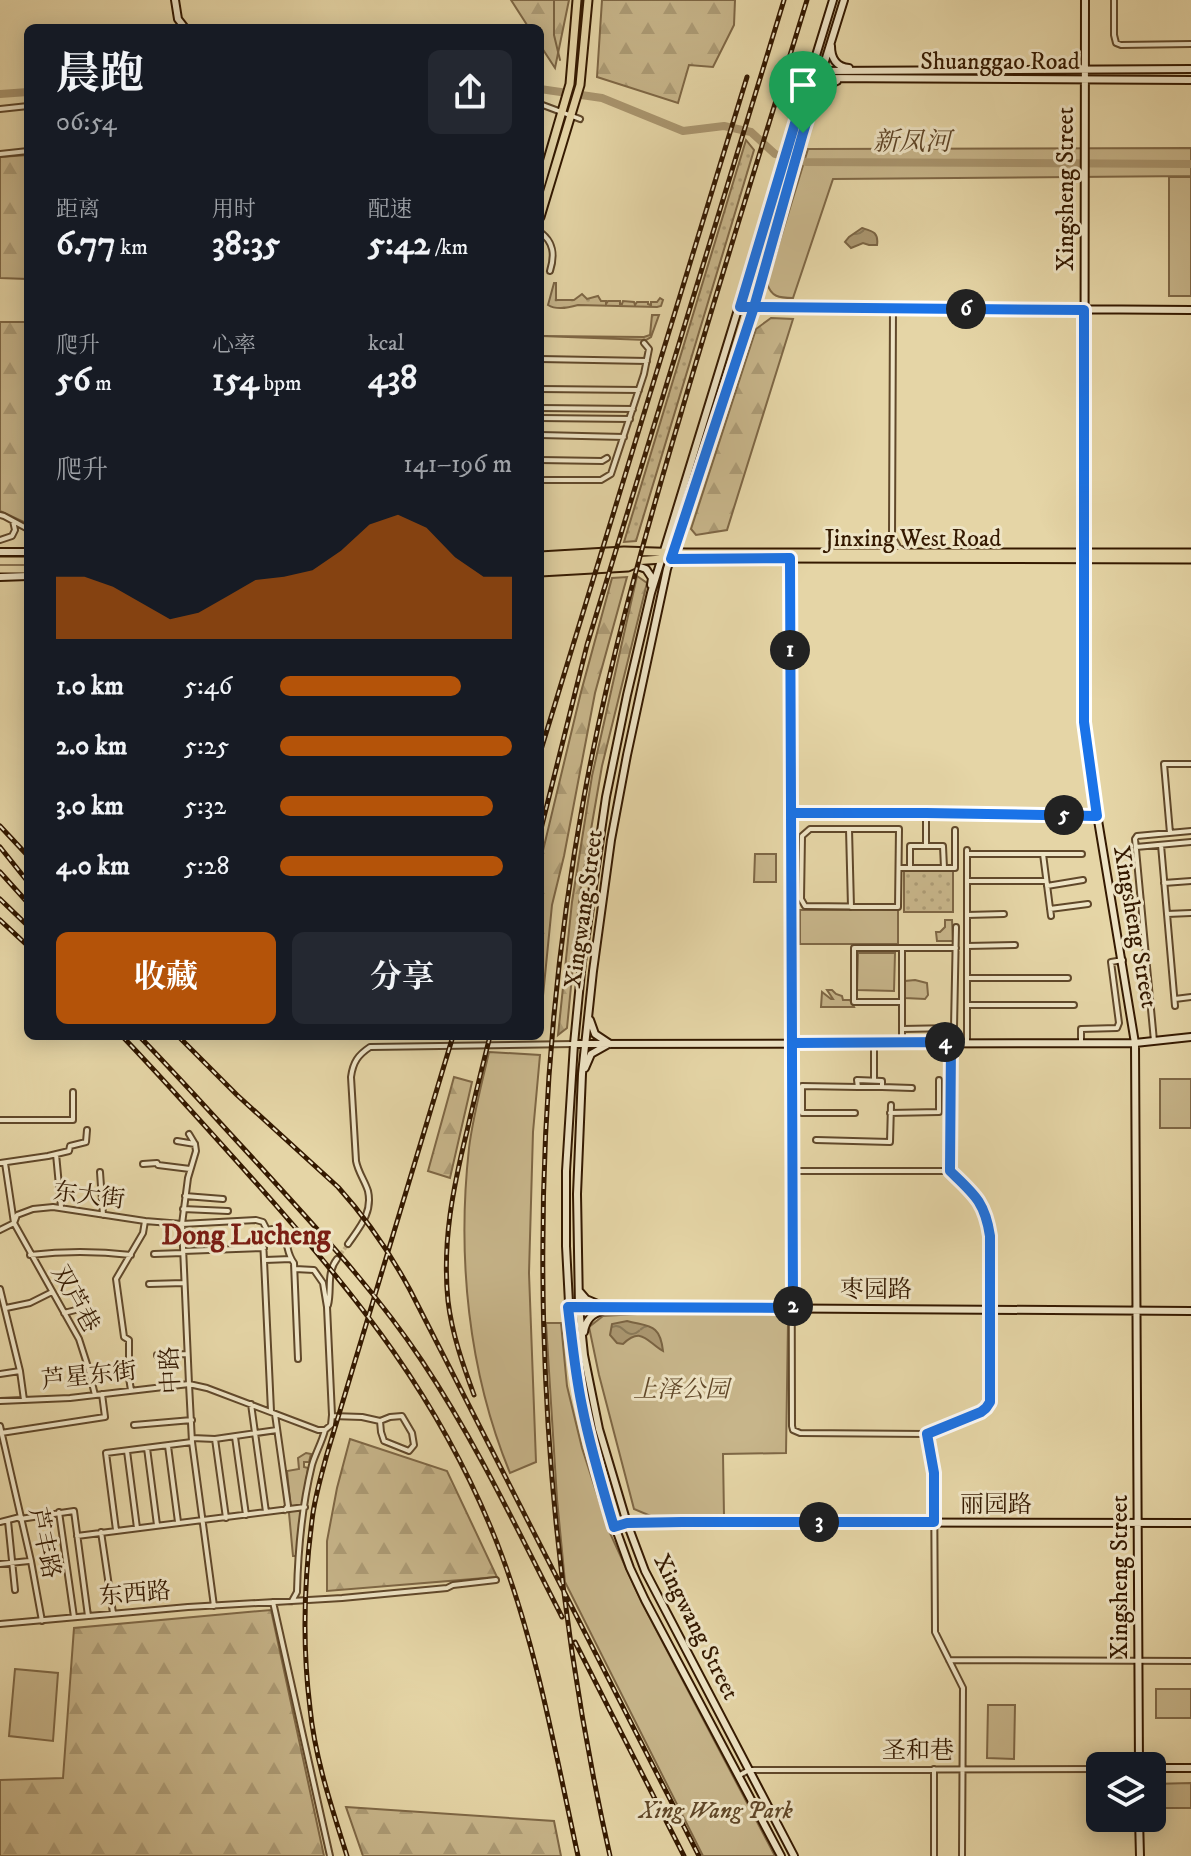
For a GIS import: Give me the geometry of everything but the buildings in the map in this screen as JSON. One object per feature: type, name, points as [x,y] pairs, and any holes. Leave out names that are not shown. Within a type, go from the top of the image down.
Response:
[{"type":"main road","points":[[544,173],[570,84],[577,0]]},
{"type":"main road","points":[[544,206],[576,117],[588,0]]},
{"type":"main road","points":[[577,11],[582,19],[588,12]]},
{"type":"main road","points":[[574,40],[581,38],[584,47]]},
{"type":"main road","points":[[544,563],[624,551],[668,556]]},
{"type":"main road","name":"Jinxing West Road","points":[[544,564],[616,562],[668,556],[908,553],[1084,556]]},
{"type":"main road","name":"Jinxing West Road","points":[[668,556],[1191,556]]},
{"type":"main road","points":[[544,564],[628,567],[644,560]]},
{"type":"main road","points":[[0,561],[24,561]]},
{"type":"main road","points":[[0,569],[24,569]]},
{"type":"street","points":[[175,0],[182,24]]},
{"type":"street","name":"Xingwang Street","points":[[794,1856],[645,1571],[627,1523],[599,1429],[583,1339],[578,1287],[577,1194],[584,1044],[611,840],[668,556],[788,143],[833,0]]},
{"type":"street","name":"Xingwang Street","points":[[781,1856],[645,1600],[614,1527],[581,1404],[574,1359],[568,1307],[566,1171],[582,962],[606,797],[651,593],[668,556],[754,307],[844,0]]},
{"type":"street","name":"Xingsheng Street","points":[[1085,0],[1084,722],[1135,1043],[1139,1752]]},
{"type":"street","points":[[1114,0],[1116,43],[1191,44]]},
{"type":"street","points":[[819,45],[822,50],[830,44],[832,56],[839,66],[877,71]]},
{"type":"street","name":"Shuanggao Road","points":[[820,75],[877,71],[1191,69]]},
{"type":"street","name":"Shuanggao Road","points":[[810,73],[843,79],[1191,80]]},
{"type":"street","points":[[803,133],[822,91],[843,79]]},
{"type":"street","points":[[805,90],[811,88],[815,93]]},
{"type":"street","points":[[544,105],[563,108],[576,117]]},
{"type":"street","points":[[0,109],[24,106]]},
{"type":"street","points":[[0,154],[24,151]]},
{"type":"street","points":[[544,234],[552,246],[550,271]]},
{"type":"street","points":[[740,307],[1191,310]]},
{"type":"street","points":[[893,308],[892,536],[898,547],[908,553]]},
{"type":"street","points":[[544,480],[601,480],[611,474],[647,361],[649,349],[644,343]]},
{"type":"street","points":[[544,359],[647,361]]},
{"type":"street","points":[[544,389],[639,390]]},
{"type":"street","points":[[544,408],[633,409]]},
{"type":"street","points":[[544,418],[630,419]]},
{"type":"street","points":[[544,435],[624,437]]},
{"type":"street","points":[[544,460],[602,461],[607,458]]},
{"type":"street","points":[[0,515],[24,527]]},
{"type":"street","points":[[0,540],[12,536],[15,530],[13,521]]},
{"type":"street","points":[[878,553],[884,550],[892,536]]},
{"type":"street","points":[[0,552],[24,552]]},
{"type":"street","points":[[790,558],[792,1171],[793,1308],[793,1430],[800,1433],[927,1434],[986,1408],[990,1402],[990,1236],[982,1204],[950,1171],[792,1171]]},
{"type":"street","points":[[616,562],[646,569],[652,578],[651,593]]},
{"type":"street","points":[[0,577],[24,576]]},
{"type":"street","points":[[1170,833],[1164,764],[1191,764]]},
{"type":"street","points":[[791,813],[1097,816]]},
{"type":"street","points":[[926,813],[926,846]]},
{"type":"street","points":[[810,829],[899,829],[899,868],[898,907],[805,906],[801,899],[802,836],[810,829]]},
{"type":"street","points":[[849,829],[851,907]]},
{"type":"street","points":[[899,868],[955,868],[955,830]]},
{"type":"street","points":[[1154,1041],[1135,839],[1137,836],[1191,831]]},
{"type":"street","points":[[1136,847],[1191,842]]},
{"type":"street","points":[[1161,845],[1175,1006]]},
{"type":"street","points":[[910,868],[910,846],[943,846],[944,868]]},
{"type":"street","points":[[967,1042],[967,852],[1082,854]]},
{"type":"street","points":[[1043,854],[1051,916]]},
{"type":"street","points":[[967,881],[1047,883],[1083,880]]},
{"type":"street","points":[[1164,883],[1191,881]]},
{"type":"street","points":[[1050,909],[1088,904]]},
{"type":"street","points":[[1167,914],[1191,913]]},
{"type":"street","points":[[967,915],[1004,914]]},
{"type":"street","points":[[902,1029],[954,1028],[956,927]]},
{"type":"street","points":[[967,946],[1015,945]]},
{"type":"street","points":[[902,1002],[854,1002],[854,948],[956,948]]},
{"type":"street","points":[[902,948],[902,1042]]},
{"type":"street","points":[[1081,1042],[1081,1029],[1117,1028],[1119,1023],[1111,962],[1123,960]]},
{"type":"street","points":[[967,978],[1068,978]]},
{"type":"street","points":[[1175,999],[1191,997]]},
{"type":"street","points":[[967,1005],[1074,1005]]},
{"type":"street","points":[[589,1017],[595,1034],[610,1044]]},
{"type":"street","points":[[348,1244],[370,1209],[368,1191],[356,1161],[351,1077],[352,1065],[360,1053],[370,1047],[1135,1043],[1191,1037]]},
{"type":"street","points":[[874,1042],[874,1080]]},
{"type":"street","points":[[950,1171],[951,1042]]},
{"type":"street","points":[[582,1074],[591,1054],[610,1044]]},
{"type":"street","points":[[858,1087],[857,1080],[882,1081],[882,1087]]},
{"type":"street","points":[[890,1113],[939,1112],[939,1080]]},
{"type":"street","points":[[855,1113],[802,1113],[802,1086],[912,1088]]},
{"type":"street","points":[[0,1120],[73,1120],[73,1092]]},
{"type":"street","points":[[816,1140],[890,1142],[891,1105]]},
{"type":"street","points":[[2,1163],[69,1151],[70,1146],[86,1142],[87,1130]]},
{"type":"street","points":[[189,1134],[195,1144]]},
{"type":"street","points":[[177,1141],[195,1144]]},
{"type":"street","name":"中路","points":[[195,1144],[183,1209],[184,1283],[192,1440],[214,1606]]},
{"type":"street","points":[[56,1154],[61,1208]]},
{"type":"street","name":"双芦巷","points":[[2,1163],[14,1223],[79,1339],[95,1395]]},
{"type":"street","points":[[143,1164],[157,1163],[190,1169]]},
{"type":"street","points":[[100,1172],[103,1215]]},
{"type":"street","points":[[185,1196],[223,1199]]},
{"type":"street","name":"东大街","points":[[0,1230],[14,1223],[17,1215],[33,1209],[61,1208],[182,1224],[256,1220],[263,1222],[267,1230]]},
{"type":"street","points":[[183,1209],[228,1211]]},
{"type":"street","points":[[131,1390],[127,1366],[129,1340],[124,1337],[116,1279],[143,1233],[145,1221]]},
{"type":"street","points":[[285,1510],[288,1506],[273,1412],[263,1239],[267,1230],[273,1229],[283,1235],[295,1269],[298,1359]]},
{"type":"street","points":[[154,1254],[264,1248]]},
{"type":"street","points":[[30,1255],[82,1251],[131,1255]]},
{"type":"street","points":[[265,1260],[291,1259]]},
{"type":"street","points":[[327,1307],[330,1298],[329,1276],[337,1259]]},
{"type":"street","points":[[292,1601],[297,1592],[313,1461],[325,1430],[331,1425],[332,1416],[323,1283],[314,1270],[295,1269]]},
{"type":"street","points":[[149,1284],[184,1283]]},
{"type":"street","points":[[578,1287],[583,1296],[592,1302],[616,1307]]},
{"type":"street","points":[[0,1289],[24,1400]]},
{"type":"street","points":[[6,1308],[30,1303],[52,1292]]},
{"type":"street","points":[[64,1313],[87,1307]]},
{"type":"street","name":"枣园路","points":[[568,1307],[1191,1311]]},
{"type":"street","points":[[583,1339],[584,1328],[592,1314],[616,1307]]},
{"type":"street","points":[[157,1355],[187,1354]]},
{"type":"street","points":[[0,1374],[20,1371]]},
{"type":"street","name":"芦星东街","points":[[0,1401],[95,1395],[189,1384],[325,1430]]},
{"type":"street","points":[[1,1430],[105,1417],[102,1394]]},
{"type":"street","points":[[251,1404],[266,1512]]},
{"type":"street","points":[[332,1416],[380,1421],[402,1416],[412,1433],[414,1445],[409,1451],[384,1441],[380,1421]]},
{"type":"street","points":[[134,1425],[192,1420]]},
{"type":"street","name":"芦丰路","points":[[1,1430],[42,1621]]},
{"type":"street","points":[[116,1530],[106,1453],[277,1430]]},
{"type":"street","points":[[927,1434],[934,1473],[935,1632],[963,1688],[962,1856]]},
{"type":"street","points":[[235,1437],[246,1515]]},
{"type":"street","points":[[215,1439],[226,1518]]},
{"type":"street","points":[[168,1446],[178,1522]]},
{"type":"street","points":[[147,1448],[157,1525]]},
{"type":"street","points":[[127,1451],[137,1528]]},
{"type":"street","points":[[0,1462],[8,1461]]},
{"type":"street","points":[[77,1536],[305,1507]]},
{"type":"street","points":[[0,1522],[74,1511],[88,1616]]},
{"type":"street","points":[[59,1512],[74,1617]]},
{"type":"street","points":[[8,1521],[15,1590]]},
{"type":"street","name":"丽园路","points":[[614,1527],[627,1523],[1191,1523]]},
{"type":"street","points":[[101,1532],[113,1614]]},
{"type":"street","points":[[0,1564],[31,1561]]},
{"type":"street","name":"东西路","points":[[0,1624],[447,1588],[496,1580]]},
{"type":"street","points":[[273,1602],[330,1856]]},
{"type":"street","points":[[949,1660],[1191,1661]]},
{"type":"street","points":[[1166,1768],[1191,1768]]},
{"type":"street","points":[[934,1769],[934,1856]]},
{"type":"street","name":"圣和巷","points":[[738,1776],[749,1770],[1086,1769]]},
{"type":"street","points":[[1139,1832],[1140,1856]]},
{"type":"green space","points":[[511,0],[569,0],[555,68],[544,51],[544,24],[526,24]]},
{"type":"green space","points":[[602,0],[735,0],[734,25],[713,67],[689,65],[678,103],[597,77]]},
{"type":"green space","points":[[746,140],[754,150],[636,541],[624,542]]},
{"type":"green space","points":[[1191,148],[1191,176],[833,179],[793,298],[776,296],[767,283],[808,149]]},
{"type":"green space","points":[[24,155],[24,279],[0,278],[0,157]]},
{"type":"green space","points":[[1169,177],[1191,177],[1191,296],[1169,296]]},
{"type":"green space","points":[[554,283],[556,300],[574,300],[582,294],[587,299],[598,296],[606,304],[608,301],[620,301],[622,304],[623,301],[634,302],[635,305],[637,302],[648,302],[651,305],[660,298],[663,300],[657,307],[578,305],[555,308],[548,305]]},
{"type":"green space","points":[[652,315],[659,315],[651,337],[646,340],[544,336],[644,337],[650,335]]},
{"type":"green space","points":[[771,318],[793,319],[727,530],[696,535],[691,529],[756,329]]},
{"type":"green space","points":[[0,322],[24,322],[24,522],[0,511]]},
{"type":"green space","points":[[637,576],[647,583],[602,766],[580,893],[567,1028],[558,1035],[572,902],[592,776]]},
{"type":"green space","points":[[627,577],[595,693],[552,905],[544,986],[544,846],[612,578]]},
{"type":"green space","points":[[755,854],[776,854],[776,882],[754,882]]},
{"type":"green space","points":[[904,871],[953,871],[953,912],[904,912]]},
{"type":"green space","points":[[800,910],[898,910],[898,944],[800,944]]},
{"type":"green space","points":[[945,920],[952,920],[953,941],[937,941],[936,932],[945,927]]},
{"type":"green space","points":[[858,953],[895,953],[894,991],[857,990]]},
{"type":"green space","points":[[905,981],[927,983],[928,995],[925,999],[905,998]]},
{"type":"green space","points":[[827,990],[842,996],[843,1000],[850,1000],[854,1007],[821,1007],[822,992],[833,999]]},
{"type":"green space","points":[[489,1052],[540,1055],[533,1132],[529,1273],[536,1462],[510,1473],[484,1395],[475,1354],[466,1272],[464,1230],[469,1148]]},
{"type":"green space","points":[[454,1077],[472,1082],[450,1178],[428,1171]]},
{"type":"green space","points":[[1160,1079],[1191,1079],[1191,1128],[1160,1128]]},
{"type":"green space","name":"上泽公园","points":[[654,1313],[782,1314],[788,1322],[786,1453],[723,1454],[724,1516],[653,1517],[634,1509],[589,1327],[603,1316]]},
{"type":"green space","name":"Xing Wang Park","points":[[546,1323],[561,1323],[567,1386],[582,1448],[609,1531],[642,1603],[775,1856],[703,1856],[565,1582]]},
{"type":"green space","points":[[350,1439],[447,1471],[497,1577],[327,1591],[327,1541]]},
{"type":"green space","points":[[306,1453],[311,1454],[309,1462],[304,1462],[304,1467],[308,1468],[297,1556],[293,1556],[287,1471],[299,1469],[298,1458]]},
{"type":"green space","points":[[271,1610],[324,1856],[0,1856],[0,1780],[63,1778],[74,1628]]},
{"type":"green space","points":[[15,1669],[58,1673],[53,1741],[9,1736]]},
{"type":"green space","points":[[1156,1689],[1191,1689],[1191,1718],[1156,1718]]},
{"type":"green space","points":[[988,1705],[1015,1705],[1014,1759],[987,1758]]},
{"type":"green space","points":[[1191,1783],[1191,1808],[1166,1808],[1166,1784]]},
{"type":"green space","points":[[346,1807],[554,1821],[561,1856],[363,1856]]},
{"type":"water","points":[[862,228],[876,235],[877,245],[863,243],[851,248],[845,242]]},
{"type":"water","points":[[627,1321],[656,1331],[663,1351],[640,1336],[623,1344],[617,1343],[610,1335],[612,1324]]},
{"type":"waterway","points":[[554,0],[554,35],[560,60]]},
{"type":"waterway","name":"新凤河","points":[[544,90],[602,98],[683,131],[724,126],[751,132],[775,154],[806,162],[1191,164]]},
{"type":"waterway","points":[[0,94],[24,92]]},
{"type":"tunnel","points":[[337,1259],[348,1244]]},
{"type":"railway","points":[[544,817],[587,645],[784,0]]},
{"type":"railway","points":[[610,1856],[584,1725],[564,1593],[551,1461],[544,1328],[544,1194],[550,1061],[564,929],[584,797],[628,602],[697,359],[807,0]]},
{"type":"railway","points":[[544,740],[747,77]]},
{"type":"railway","points":[[0,826],[24,852]]},
{"type":"railway","points":[[0,847],[24,877]]},
{"type":"railway","points":[[0,872],[24,899]]},
{"type":"railway","points":[[0,899],[24,922]]},
{"type":"railway","points":[[0,920],[24,942]]},
{"type":"railway","points":[[126,1040],[326,1263],[394,1353],[453,1449],[479,1501],[515,1593],[545,1705],[578,1856]]},
{"type":"railway","points":[[143,1040],[323,1236],[404,1335],[442,1392],[478,1455],[562,1617]]},
{"type":"railway","points":[[182,1040],[338,1187],[386,1249],[410,1290],[699,1856]]},
{"type":"railway","points":[[347,1856],[320,1765],[307,1684],[305,1611],[313,1513],[327,1454],[452,1040]]},
{"type":"railway","points":[[474,1395],[452,1325],[446,1258],[457,1173],[489,1040]]},
{"type":"railway","points":[[575,1642],[684,1856]]},
{"type":"district","name":"Dong Lucheng","points":[[246,1235]]},
{"type":"route","points":[[803,133],[754,307],[671,559],[790,558],[790,802],[793,1308],[568,1307],[581,1404],[614,1527],[627,1523],[682,1522],[934,1522],[934,1473],[927,1434],[981,1412],[990,1402],[988,1219],[982,1204],[950,1171],[951,1042],[792,1043],[791,813],[1097,816],[1084,722],[1084,310],[754,307],[740,307],[805,90],[811,88],[815,93],[803,133]]}]
